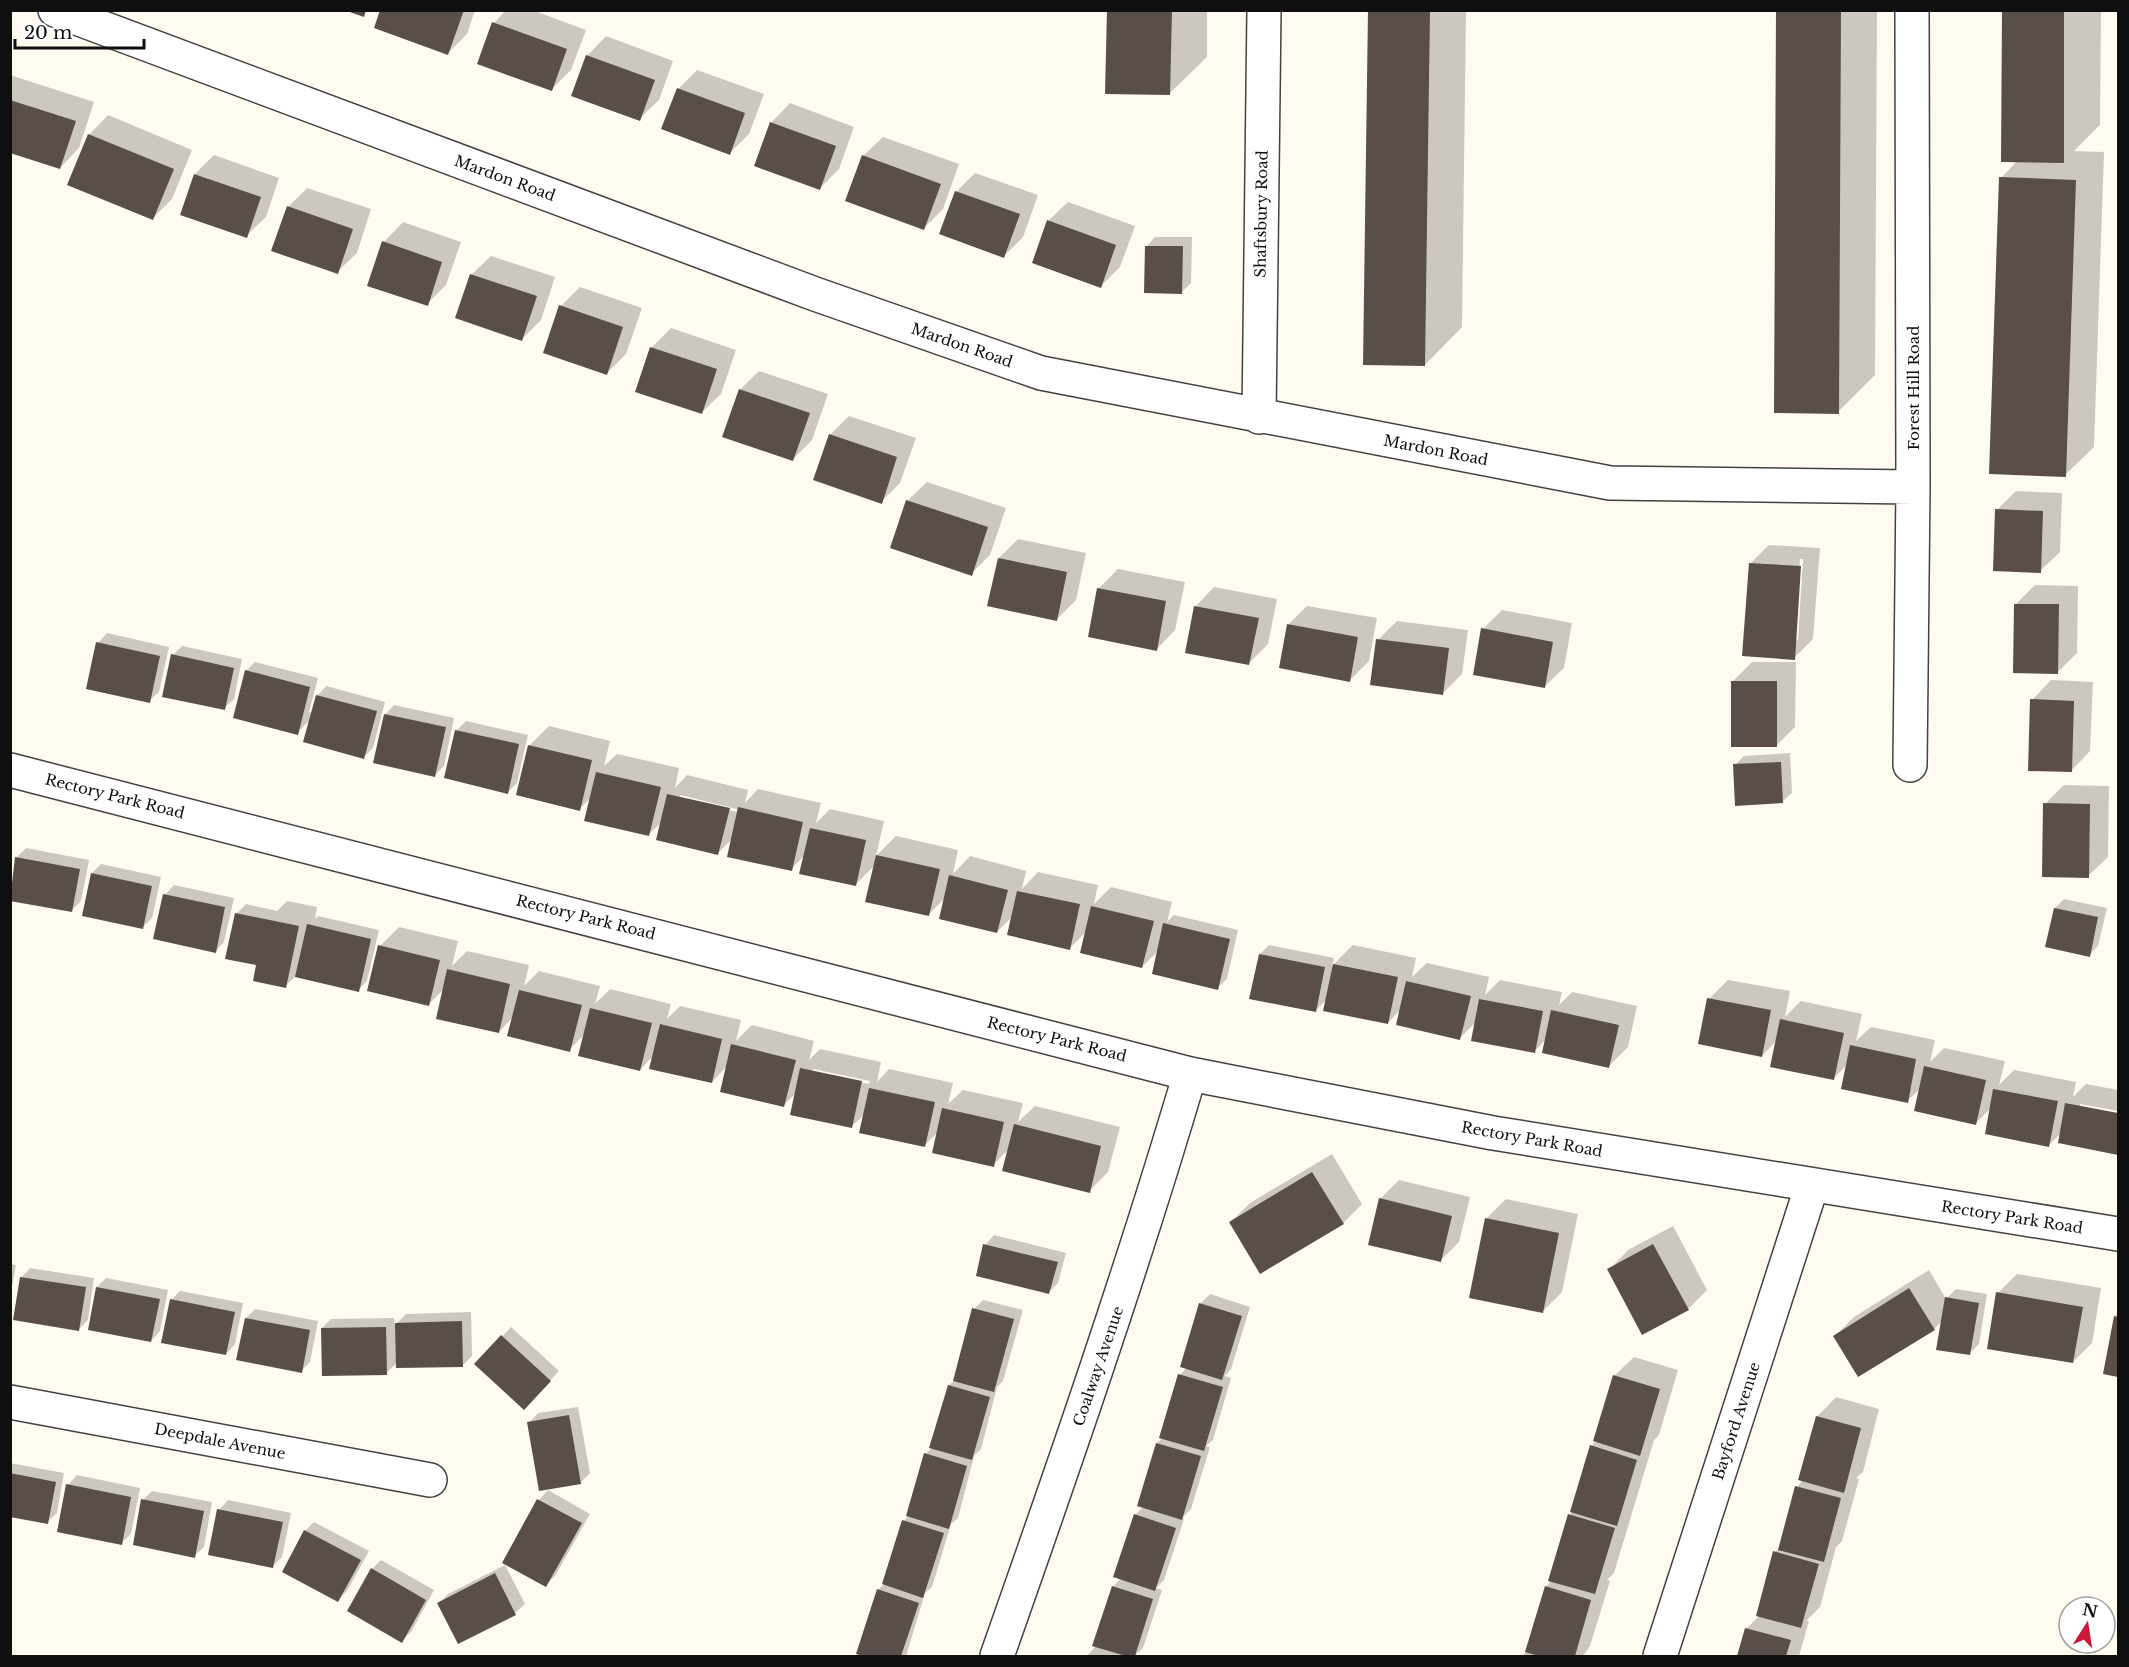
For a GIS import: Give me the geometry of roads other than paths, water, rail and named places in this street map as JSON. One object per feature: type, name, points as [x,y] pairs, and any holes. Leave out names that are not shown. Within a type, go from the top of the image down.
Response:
[{"type":"street","name":"Mardon Road","points":[[55,10],[815,294],[1041,373],[1258,417],[1610,483],[1913,487]]},
{"type":"street","name":"Shaftsbury Road","points":[[1258,417],[1264,10]]},
{"type":"street","name":"Forest Hill Road","points":[[1910,765],[1913,487],[1912,10]]},
{"type":"street","name":"Rectory Park Road","points":[[10,770],[1190,1074],[1493,1134],[2118,1234]]},
{"type":"street","name":"Coalway Avenue","points":[[997,1656],[1113,1322],[1190,1074]]},
{"type":"street","name":"Bayford Avenue","points":[[1660,1656],[1812,1185]]},
{"type":"street","name":"Deepdale Avenue","points":[[10,1402],[430,1480]]}]
